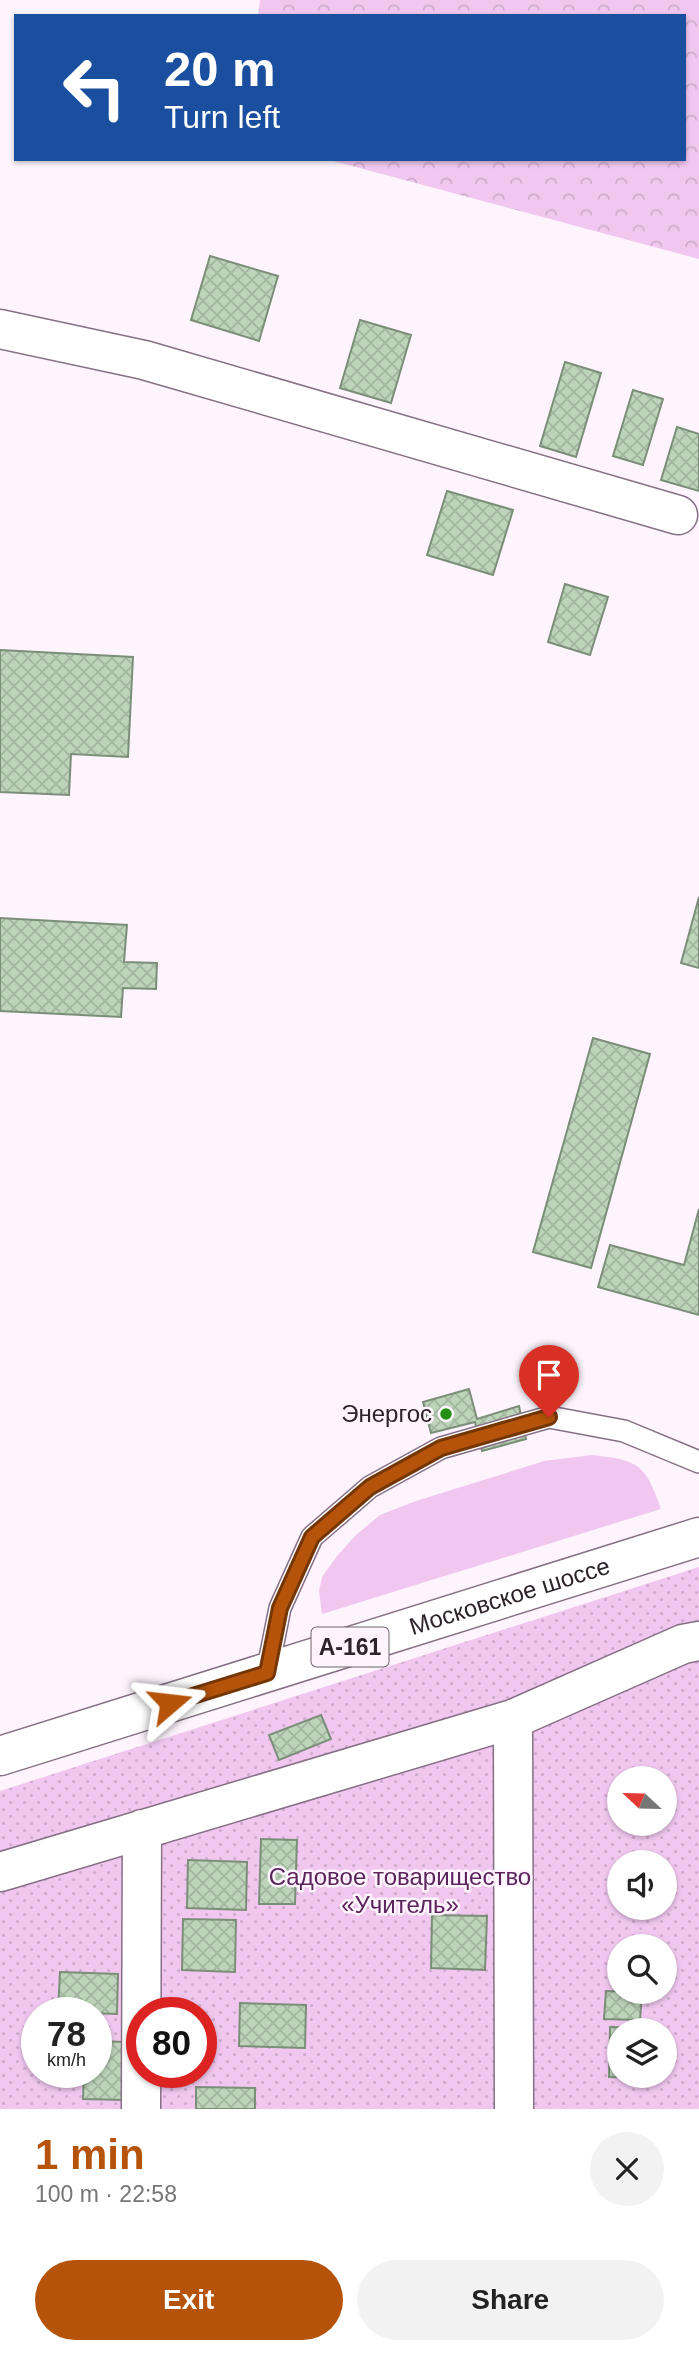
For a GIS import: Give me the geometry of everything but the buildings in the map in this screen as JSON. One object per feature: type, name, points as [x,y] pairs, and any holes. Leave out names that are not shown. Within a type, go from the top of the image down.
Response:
[{"type":"main road","points":[[0,329],[144,360],[678,515]]},
{"type":"main road","name":"Московское шоссе","points":[[0,1756],[699,1537]]},
{"type":"main road","points":[[0,1872],[513,1719],[683,1644],[699,1641]]},
{"type":"main road","points":[[513,1719],[514,2109]]},
{"type":"main road","points":[[141,2109],[142,1829]]},
{"type":"lane","points":[[267,1673],[280,1608],[312,1537],[370,1487],[441,1448],[549,1417],[624,1431],[699,1462]]},
{"type":"green space","points":[[260,0],[699,0],[699,259],[333,161],[686,161],[686,14],[258,14]]},
{"type":"green space","points":[[592,1455],[620,1459],[638,1467],[650,1482],[661,1509],[322,1614],[319,1591],[322,1577],[356,1535],[380,1515],[544,1461]]},
{"type":"green space","name":"Садовое товарищество «Учитель»","points":[[699,1567],[699,2109],[0,2109],[0,1791]]},
{"type":"place","name":"Энергос","points":[[446,1414]]},
{"type":"route","points":[[170,1703],[267,1673],[280,1608],[312,1537],[370,1487],[441,1448],[549,1417]]}]
